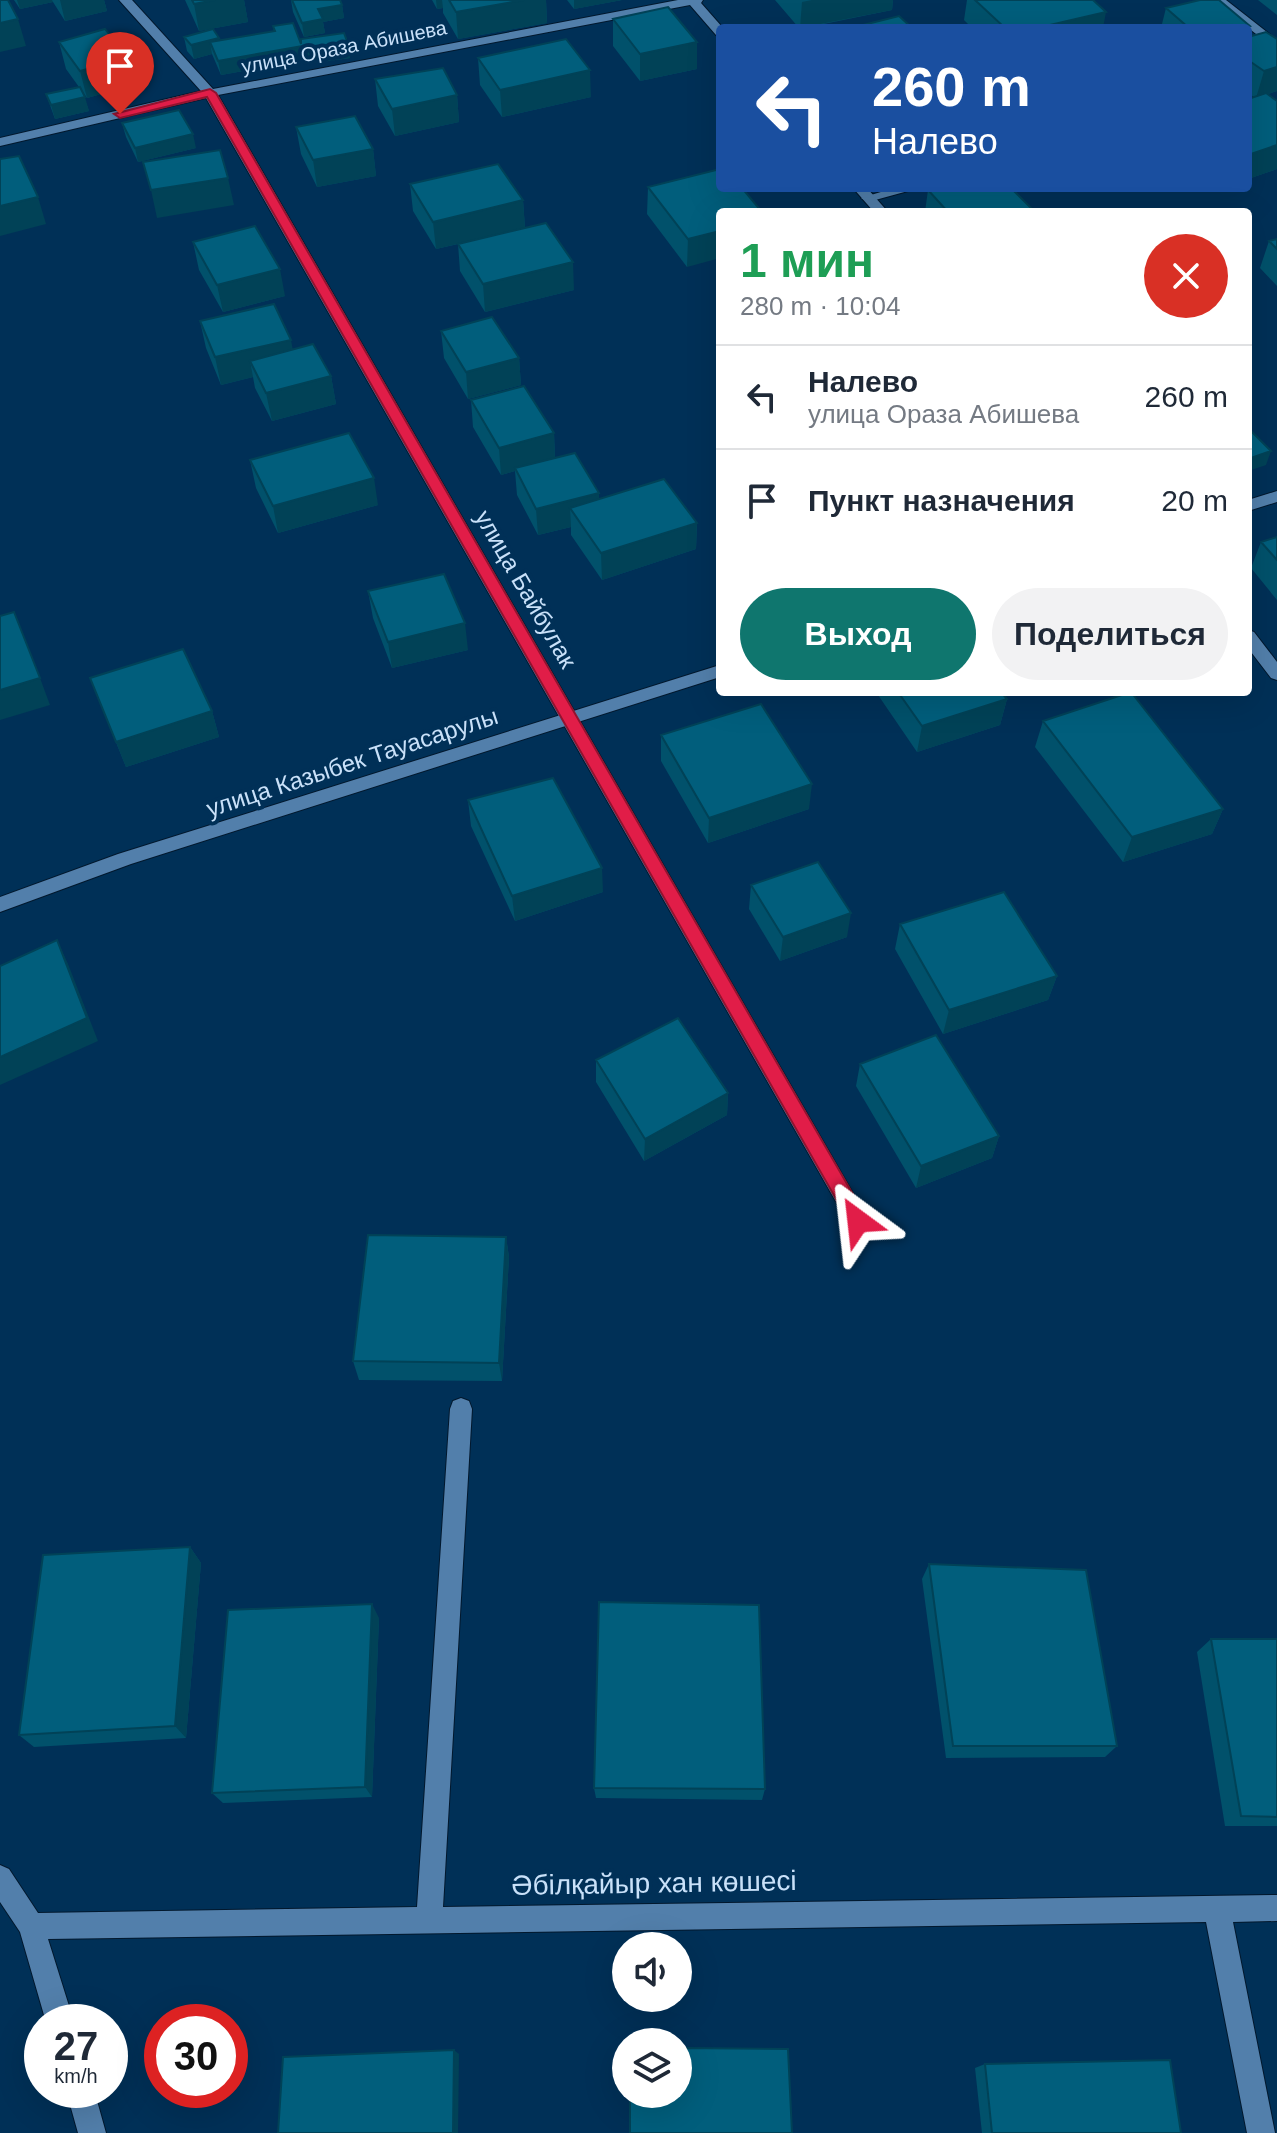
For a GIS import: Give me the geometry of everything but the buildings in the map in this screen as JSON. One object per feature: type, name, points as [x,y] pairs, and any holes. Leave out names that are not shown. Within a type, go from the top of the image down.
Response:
[{"type":"street","name":"улица Байбулак","points":[[125,0],[210,93],[858,1221]]},
{"type":"street","name":"улица Ораза Абишева","points":[[0,142],[210,93],[694,0]]},
{"type":"street","points":[[694,0],[716,27]]},
{"type":"street","points":[[1218,0],[1249,24]]},
{"type":"street","points":[[1252,27],[1277,46]]},
{"type":"street","points":[[864,193],[877,208]]},
{"type":"street","points":[[1252,505],[1277,496]]},
{"type":"street","points":[[1252,641],[1277,674]]},
{"type":"street","name":"улица Казыбек Тауасарулы","points":[[0,905],[125,859],[716,672]]},
{"type":"street","points":[[429,1918],[461,1409]]},
{"type":"street","points":[[0,1878],[31,1926],[55,2004]]},
{"type":"street","name":"Әбілқайыр хан көшесі","points":[[31,1926],[1277,1908]]},
{"type":"street","points":[[1217,1909],[1261,2133]]},
{"type":"street","points":[[85,2108],[92,2133]]},
{"type":"route","points":[[120,114],[210,93],[858,1221]]}]
